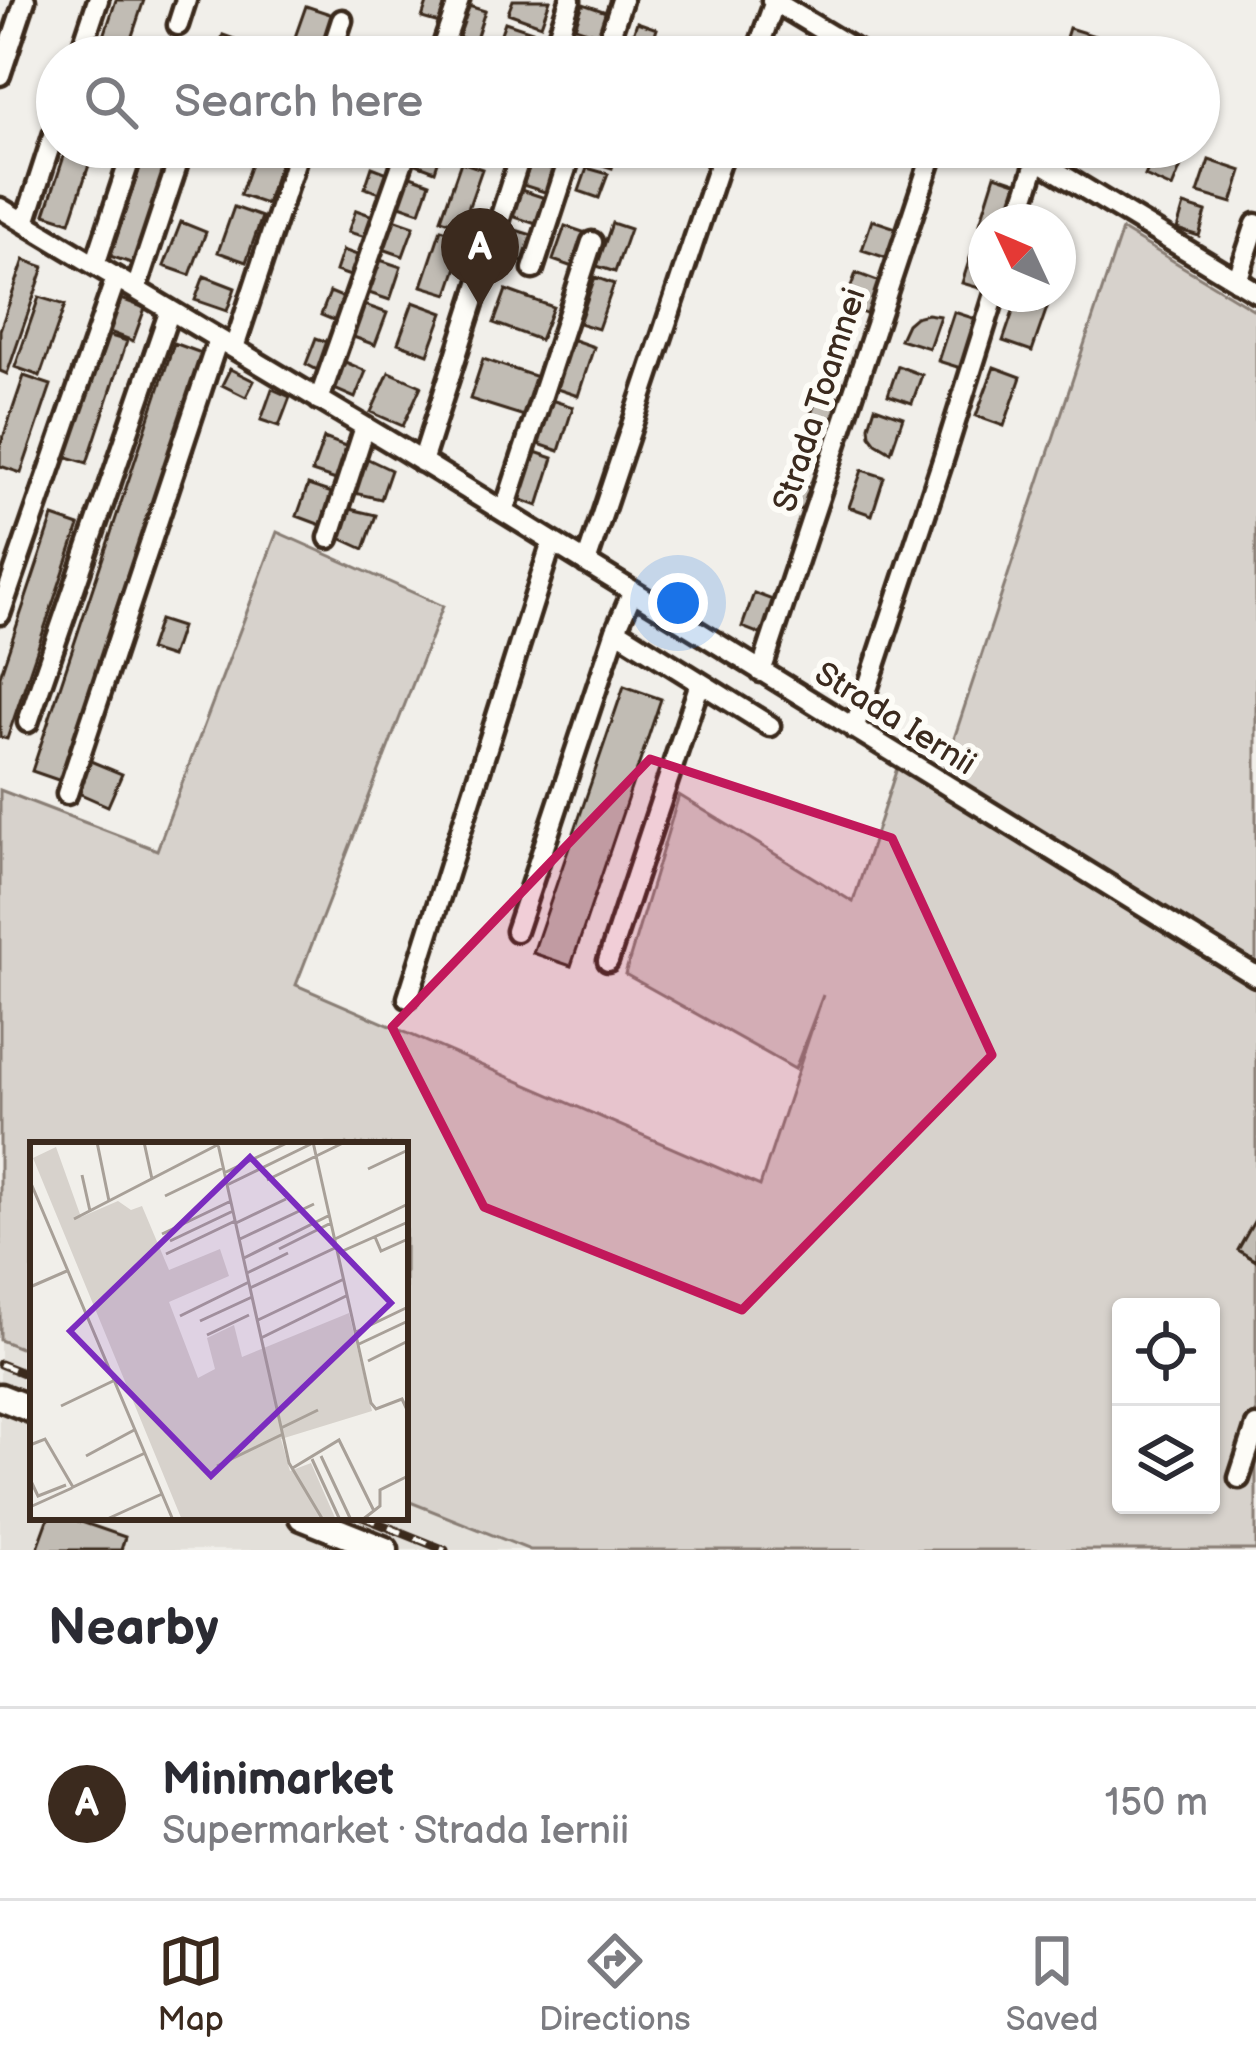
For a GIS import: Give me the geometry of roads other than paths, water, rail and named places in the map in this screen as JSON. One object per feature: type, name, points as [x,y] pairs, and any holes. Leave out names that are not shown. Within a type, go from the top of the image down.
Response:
[{"type":"main road","points":[[0,1397],[30,1409]]},
{"type":"main road","points":[[310,1520],[385,1550]]},
{"type":"street","points":[[0,75],[25,0]]},
{"type":"street","points":[[86,36],[98,0]]},
{"type":"street","points":[[178,25],[186,0]]},
{"type":"street","points":[[446,36],[459,0]]},
{"type":"street","points":[[558,36],[570,0]]},
{"type":"street","points":[[610,36],[622,0]]},
{"type":"street","points":[[762,36],[773,1],[832,36]]},
{"type":"street","points":[[336,36],[342,20]]},
{"type":"street","points":[[25,223],[43,168]]},
{"type":"street","points":[[95,265],[127,168]]},
{"type":"street","points":[[136,289],[176,168]]},
{"type":"street","points":[[67,794],[292,168]]},
{"type":"street","points":[[320,400],[401,168]]},
{"type":"street","points":[[422,462],[516,168]]},
{"type":"street","points":[[532,269],[566,168]]},
{"type":"street","points":[[586,563],[717,168]]},
{"type":"street","name":"Strada Toamnei","points":[[761,672],[928,168]]},
{"type":"street","points":[[1024,204],[1035,168]]},
{"type":"street","points":[[1050,168],[1256,292]]},
{"type":"street","name":"Strada Iernii","points":[[0,208],[1256,976]]},
{"type":"street","points":[[1237,280],[1256,224]]},
{"type":"street","points":[[504,512],[592,242]]},
{"type":"street","points":[[0,614],[116,278]]},
{"type":"street","points":[[28,722],[170,310]]},
{"type":"street","points":[[854,729],[989,312]]},
{"type":"street","points":[[328,538],[365,427]]},
{"type":"street","points":[[408,998],[552,542]]},
{"type":"street","points":[[516,932],[632,592]]},
{"type":"street","points":[[616,630],[770,726]]},
{"type":"street","points":[[608,962],[700,683]]},
{"type":"street","points":[[1239,1478],[1256,1426]]},
{"type":"railway","points":[[0,1364],[30,1376]]},
{"type":"railway","points":[[370,1520],[445,1550]]},
{"type":"place","name":"Minimarket","points":[[480,307]]}]
